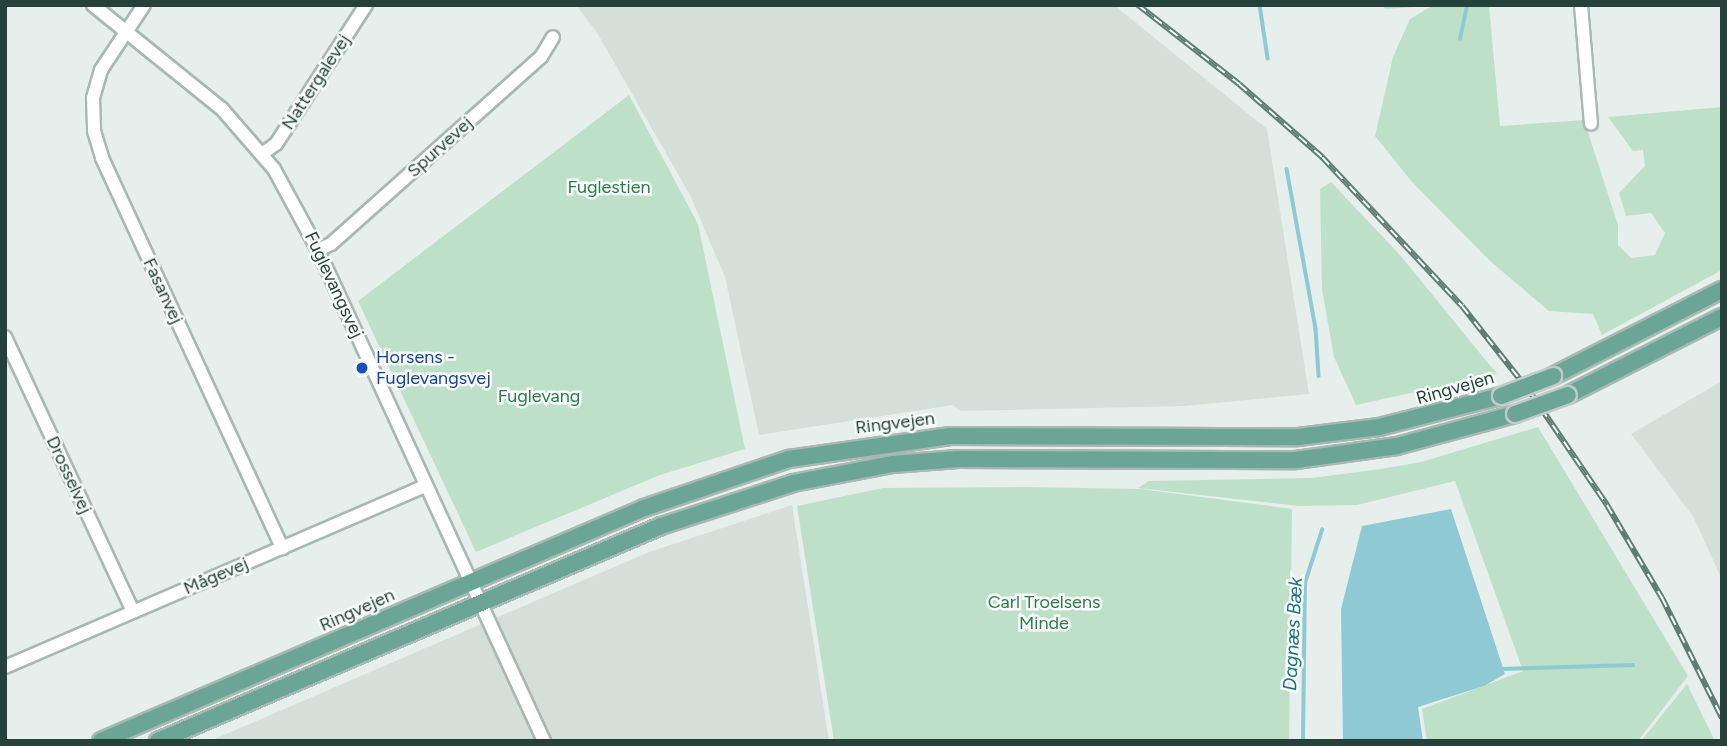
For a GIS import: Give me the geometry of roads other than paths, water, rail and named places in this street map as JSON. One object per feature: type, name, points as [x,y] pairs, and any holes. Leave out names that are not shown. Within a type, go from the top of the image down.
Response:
[{"type":"main road","name":"Ringvejen","points":[[101,741],[471,580],[708,484],[837,449],[950,436],[1298,437],[1379,427],[1501,396],[1553,376],[1722,290]]},
{"type":"main road","points":[[158,741],[728,501],[869,468],[986,458],[1296,460],[1398,446],[1515,414],[1567,395],[1722,317]]},
{"type":"street","name":"Fuglevangsvej","points":[[93,5],[222,109],[262,154],[318,250],[544,741]]},
{"type":"street","name":"Fasanvej","points":[[144,5],[106,57],[96,84],[92,113],[98,145],[282,548]]},
{"type":"street","name":"Nattergalevej","points":[[262,154],[276,144],[366,5]]},
{"type":"street","points":[[1581,5],[1591,124]]},
{"type":"street","name":"Spurvevej","points":[[318,250],[331,244],[541,57],[554,37]]},
{"type":"street","name":"Drosselvej","points":[[5,337],[133,612]]},
{"type":"street","name":"Mågevej","points":[[5,667],[426,486]]},
{"type":"water","points":[[1451,509],[1505,674],[1484,686],[1418,707],[1423,741],[1343,741],[1341,609],[1362,526]]},
{"type":"waterway","name":"Dagnæs Bæk","points":[[1260,5],[1268,58]]},
{"type":"waterway","points":[[1460,39],[1467,5]]},
{"type":"waterway","name":"Dagnæs Bæk","points":[[1287,169],[1316,329],[1319,376]]},
{"type":"waterway","name":"Dagnæs Bæk","points":[[1303,741],[1305,583],[1322,530]]},
{"type":"waterway","points":[[1502,669],[1633,665]]},
{"type":"railway","points":[[1138,5],[1239,84],[1322,157],[1462,306],[1530,392],[1607,505],[1662,598],[1722,718]]},
{"type":"place","name":"Horsens - Fuglevangsvej","points":[[362,368]]},
{"type":"park label","name":"Fuglestien","points":[[609,187]]},
{"type":"park label","name":"Fuglevang","points":[[539,396]]},
{"type":"park label","name":"Carl Troelsens Minde","points":[[1044,613]]}]
